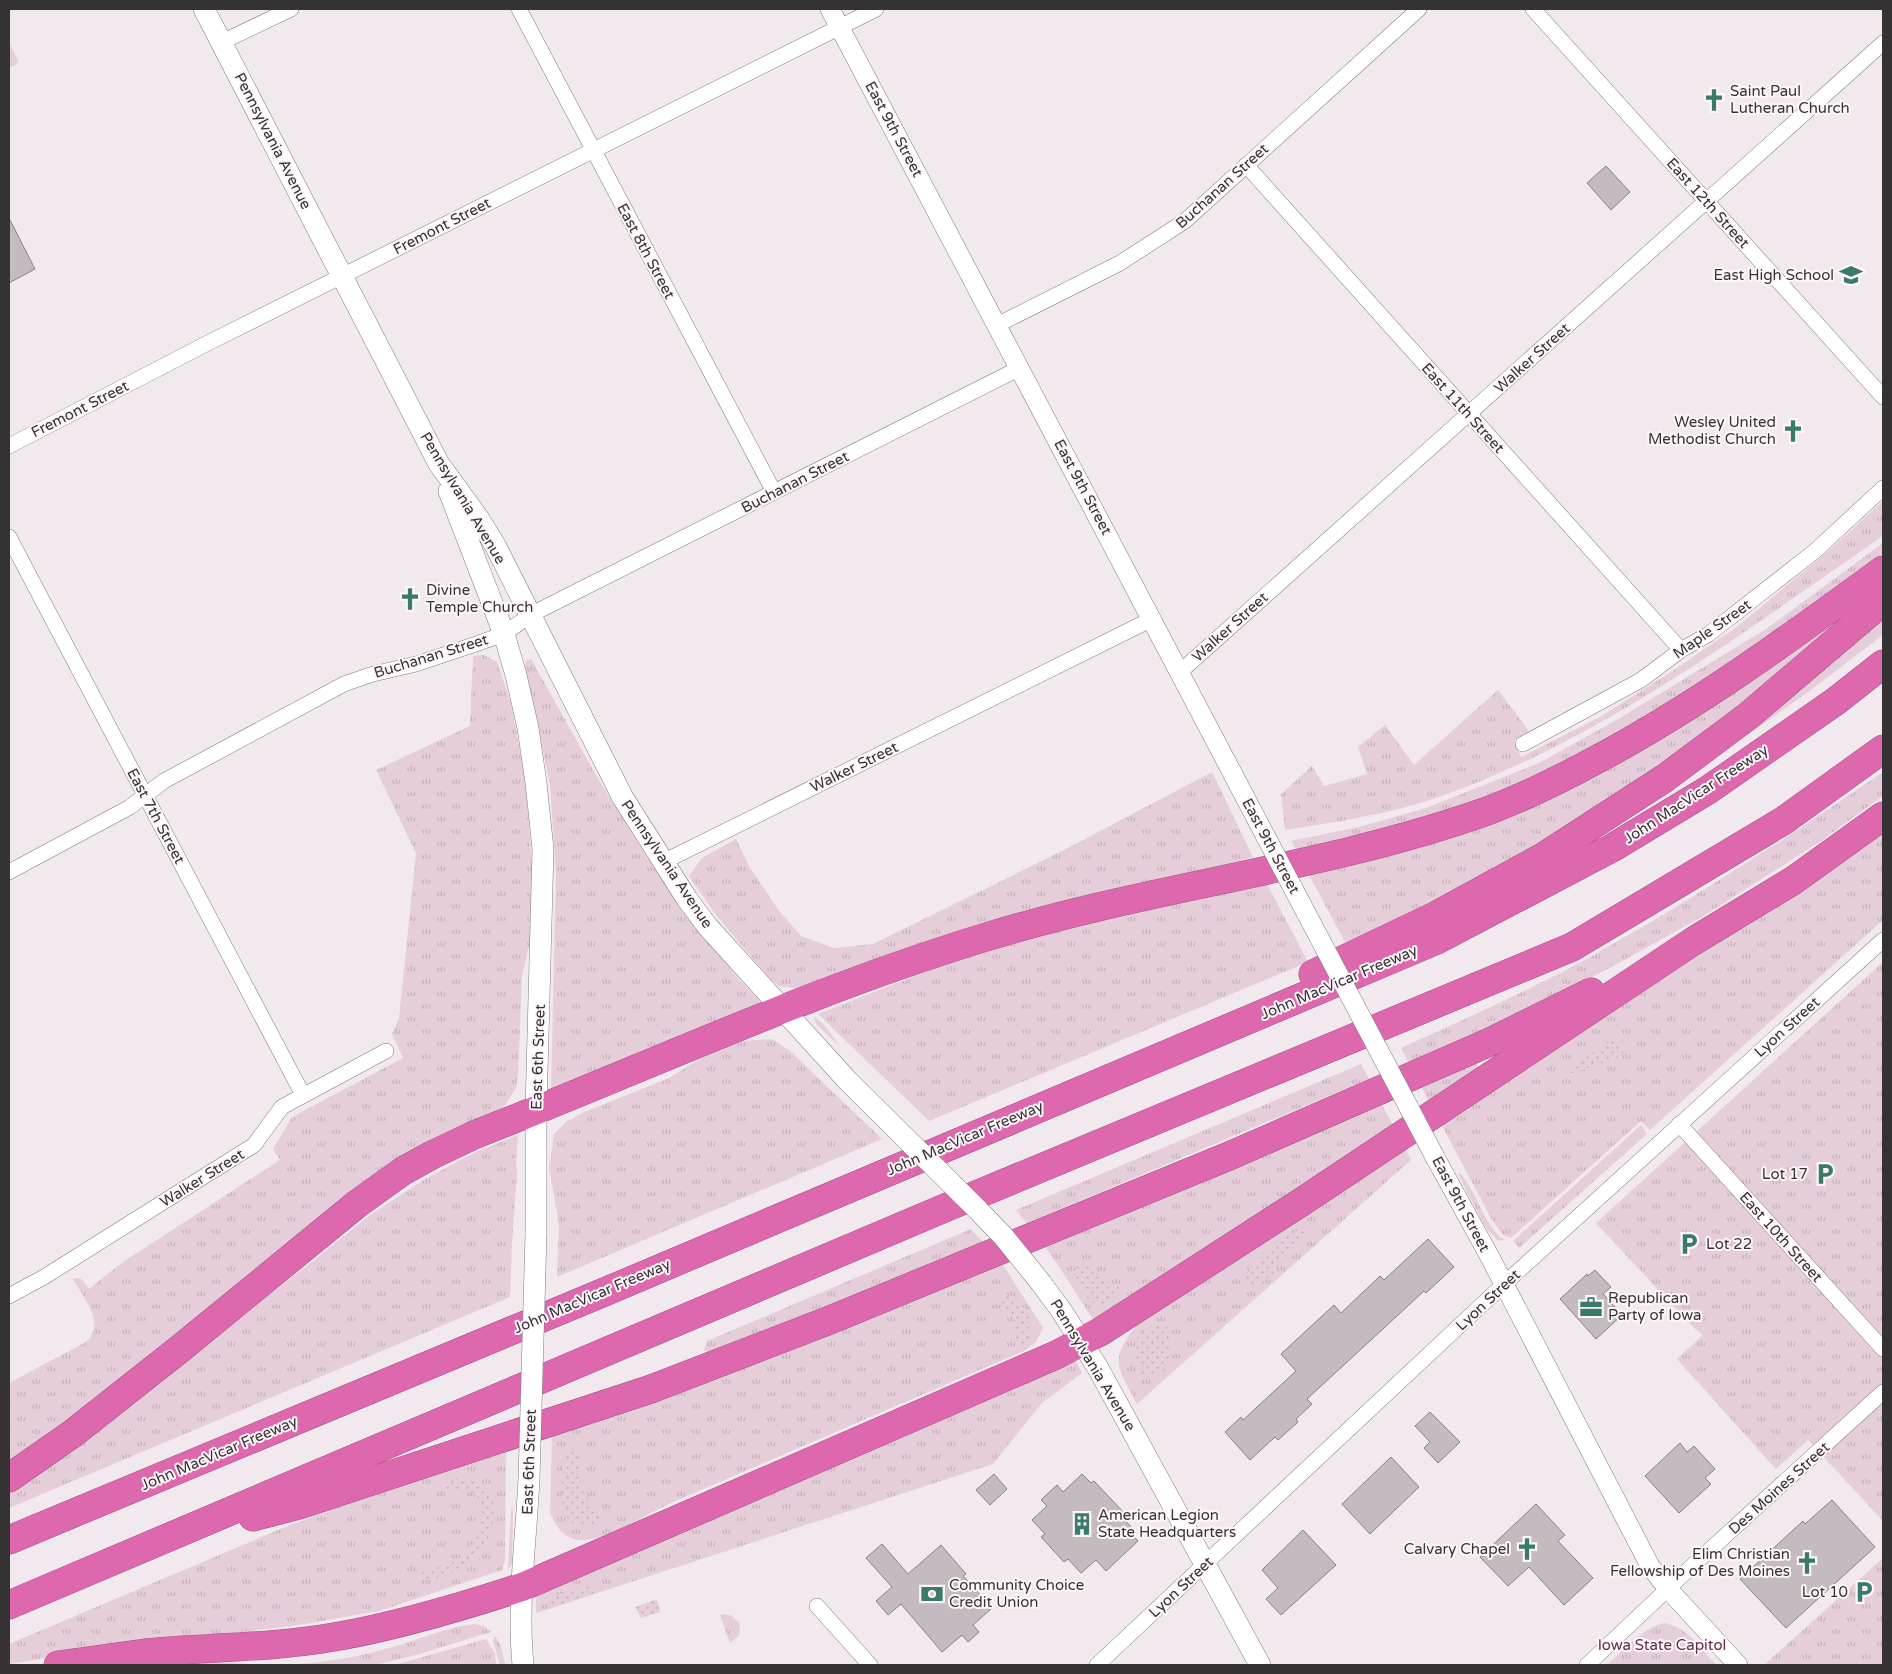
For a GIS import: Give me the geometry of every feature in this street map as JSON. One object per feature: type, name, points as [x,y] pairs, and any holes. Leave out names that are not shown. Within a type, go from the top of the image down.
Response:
[{"type":"highway","points":[[9,1478],[80,1428],[358,1204],[396,1177],[432,1155],[474,1135],[878,972],[1020,926],[1088,909],[1340,854],[1419,834],[1494,808],[1575,771],[1622,746],[1692,704],[1796,634],[1883,570]]},
{"type":"highway","points":[[1092,1084],[1234,1012],[1435,916],[1542,857],[1665,778],[1748,716],[1883,601]]},
{"type":"highway","name":"John MacVicar Freeway","points":[[9,1540],[602,1293],[1092,1084],[1437,940],[1612,848],[1708,790],[1836,701],[1883,664]]},
{"type":"highway","points":[[9,1605],[940,1210],[1572,947],[1783,821],[1883,749]]},
{"type":"highway","points":[[58,1665],[146,1653],[275,1645],[334,1637],[401,1623],[522,1587],[1046,1359],[1100,1332],[1300,1203],[1692,942],[1794,880],[1883,816]]},
{"type":"highway","points":[[194,1527],[248,1518],[299,1506],[651,1389],[821,1324],[1229,1156],[1490,1042],[1692,942]]},
{"type":"main road","name":"Pennsylvania Avenue","points":[[204,9],[439,464],[479,519],[495,545],[618,790],[663,862],[708,927],[782,1010],[847,1080],[978,1210],[1041,1283],[1081,1342],[1206,1564],[1260,1665]]},
{"type":"main road","name":"East 6th Street","points":[[439,464],[504,634],[516,674],[528,728],[543,849],[536,1110],[536,1234],[529,1479],[520,1632],[523,1665]]},
{"type":"street","points":[[222,42],[292,9]]},
{"type":"street","name":"East 8th Street","points":[[519,9],[774,492]]},
{"type":"street","name":"East 9th Street","points":[[830,9],[1436,1159],[1504,1284],[1644,1555],[1668,1589],[1738,1665]]},
{"type":"street","name":"Fremont Street","points":[[9,446],[342,276],[876,9]]},
{"type":"street","name":"Buchanan Street","points":[[997,324],[1120,263],[1185,222],[1419,9]]},
{"type":"street","name":"East 12th Street","points":[[1533,9],[1883,397]]},
{"type":"street","name":"Walker Street","points":[[1180,672],[1883,43]]},
{"type":"street","name":"East 11th Street","points":[[1246,165],[1681,650]]},
{"type":"street","name":"Buchanan Street","points":[[9,872],[130,807],[164,781],[344,684],[373,674],[416,664],[504,634],[530,615],[1020,368]]},
{"type":"street","name":"Maple Street","points":[[1522,744],[1641,680],[1681,650],[1709,634],[1815,551],[1883,488]]},
{"type":"street","name":"East 7th Street","points":[[9,537],[303,1095]]},
{"type":"street","name":"Walker Street","points":[[663,862],[1152,619]]},
{"type":"street","name":"Lyon Street","points":[[1097,1665],[1504,1284],[1883,940]]},
{"type":"street","name":"Walker Street","points":[[9,1296],[44,1277],[254,1145],[282,1107],[386,1051]]},
{"type":"street","name":"East 10th Street","points":[[1680,1124],[1883,1349]]},
{"type":"street","name":"Des Moines Street","points":[[1587,1665],[1883,1392]]},
{"type":"street","points":[[817,1606],[870,1665]]},
{"type":"green space","points":[[9,42],[18,61],[17,64],[9,68]]},
{"type":"green space","points":[[1883,501],[1883,536],[1722,647],[1611,717],[1553,748],[1494,775],[1433,799],[1378,814],[1285,830],[1281,794],[1312,766],[1324,786],[1367,774],[1358,747],[1385,725],[1414,765],[1498,690],[1529,731],[1514,741],[1521,757],[1600,717],[1674,670],[1738,626],[1833,547]]},
{"type":"green space","points":[[1883,543],[1883,557],[1742,656],[1627,730],[1535,778],[1420,820],[1297,851],[1291,841],[1359,827],[1426,808],[1539,763],[1620,718],[1766,629]]},
{"type":"green space","points":[[1883,614],[1883,635],[1811,690],[1736,743],[1735,740]]},
{"type":"green space","points":[[1843,617],[1792,663],[1714,726],[1617,795],[1550,838],[1412,915],[1345,942],[1308,873],[1499,819],[1600,774],[1674,730]]},
{"type":"green space","points":[[484,655],[497,662],[511,703],[525,777],[532,863],[532,933],[522,976],[516,1088],[500,1110],[408,1154],[318,1218],[248,1274],[193,1323],[9,1467],[9,1383],[86,1342],[92,1335],[94,1319],[91,1310],[73,1279],[81,1279],[89,1289],[123,1262],[280,1160],[273,1149],[292,1117],[403,1058],[392,1034],[399,1018],[416,853],[376,770],[470,726],[473,656]]},
{"type":"green space","points":[[531,659],[597,777],[642,850],[684,911],[736,976],[760,1001],[758,1007],[553,1089],[551,1087],[556,874],[550,784],[525,668],[526,661]]},
{"type":"green space","points":[[1212,772],[1253,857],[800,989],[779,986],[771,980],[716,915],[689,876],[702,858],[736,839],[750,868],[779,911],[801,936],[834,948],[873,944],[1066,849]]},
{"type":"green space","points":[[1883,772],[1883,796],[1821,841],[1705,915],[1507,1022],[1410,1065],[1401,1048],[1545,981],[1629,935],[1739,867]]},
{"type":"green space","points":[[1883,832],[1883,920],[1650,1130],[1641,1121],[1511,1238],[1503,1235],[1492,1220],[1439,1120],[1752,921]]},
{"type":"green space","points":[[1265,880],[1308,962],[929,1121],[818,1014],[958,959],[1034,935]]},
{"type":"green space","points":[[1883,962],[1883,1521],[1808,1440],[1776,1469],[1677,1359],[1703,1335],[1694,1328],[1596,1223]]},
{"type":"green space","points":[[814,1017],[825,1026],[839,1046],[816,1024]]},
{"type":"green space","points":[[772,1039],[790,1051],[882,1139],[557,1277],[559,1224],[549,1168],[554,1134],[566,1122],[584,1112],[667,1079],[713,1051],[744,1041]]},
{"type":"green space","points":[[1613,1040],[1622,1049],[1623,1054],[1614,1059],[1567,1075],[1562,1074],[1577,1062]]},
{"type":"green space","points":[[1476,1062],[1478,1068],[1428,1100],[1422,1088]]},
{"type":"green space","points":[[1361,1064],[1369,1079],[1027,1223],[1016,1210]]},
{"type":"green space","points":[[1381,1103],[1393,1125],[1095,1322],[1044,1245]]},
{"type":"green space","points":[[1641,1125],[1647,1134],[1519,1248],[1513,1241]]},
{"type":"green space","points":[[518,1135],[510,1297],[9,1508],[9,1492],[40,1471],[369,1216],[425,1179],[476,1152]]},
{"type":"green space","points":[[1404,1146],[1411,1160],[1137,1404],[1121,1372],[1119,1356],[1122,1347],[1137,1325]]},
{"type":"green space","points":[[1460,1173],[1490,1225],[1504,1240],[1498,1241],[1482,1221],[1458,1174]]},
{"type":"green space","points":[[1303,1228],[1310,1231],[1307,1237],[1296,1246],[1263,1282],[1249,1286],[1245,1281],[1254,1262],[1268,1248]]},
{"type":"green space","points":[[971,1229],[984,1243],[828,1308],[709,1353],[704,1350],[707,1341]]},
{"type":"green space","points":[[1000,1260],[1043,1328],[1036,1342],[1024,1351],[673,1502],[614,1532],[579,1540],[569,1537],[561,1531],[555,1522],[550,1513],[552,1434],[826,1337]]},
{"type":"green space","points":[[1085,1263],[1101,1275],[1107,1283],[1116,1284],[1121,1289],[1112,1301],[1097,1306],[1086,1295],[1074,1272],[1079,1264]]},
{"type":"green space","points":[[1010,1296],[1026,1310],[1031,1323],[1029,1337],[1020,1346],[1016,1341],[1016,1322],[1002,1303],[1004,1298]]},
{"type":"green space","points":[[1163,1324],[1167,1326],[1169,1334],[1169,1359],[1166,1367],[1161,1372],[1154,1376],[1145,1377],[1141,1372],[1136,1356],[1139,1333],[1154,1325]]},
{"type":"green space","points":[[1075,1360],[1082,1373],[1042,1403],[993,1464],[536,1613],[536,1596]]},
{"type":"green space","points":[[506,1449],[505,1559],[502,1570],[379,1611],[299,1625],[101,1649],[9,1664],[9,1644],[283,1528],[361,1498]]},
{"type":"green space","points":[[575,1449],[580,1451],[581,1454],[579,1472],[581,1486],[603,1519],[601,1522],[585,1526],[574,1523],[567,1517],[563,1507],[562,1481],[565,1456]]},
{"type":"green space","points":[[462,1479],[480,1482],[491,1492],[494,1511],[488,1538],[472,1559],[461,1567],[449,1574],[423,1580],[420,1577],[422,1572],[441,1567],[458,1559],[476,1538],[482,1519],[482,1509],[474,1494],[463,1491],[443,1493],[439,1488],[448,1482]]},
{"type":"green space","points":[[513,1508],[512,1565],[508,1569],[511,1509]]},
{"type":"green space","name":"Iowa State Capitol","points":[[1883,1558],[1883,1665],[1764,1665]]},
{"type":"green space","points":[[586,1585],[593,1587],[597,1593],[549,1609],[550,1603],[557,1595]]},
{"type":"green space","points":[[657,1599],[660,1612],[641,1618],[635,1607]]},
{"type":"green space","points":[[720,1615],[732,1616],[740,1624],[739,1636],[730,1643]]},
{"type":"green space","name":"Iowa State Capitol","points":[[1664,1623],[1672,1625],[1687,1634],[1716,1665],[1607,1665],[1640,1635]]},
{"type":"green space","points":[[473,1624],[484,1626],[491,1632],[416,1655],[375,1665],[282,1665],[312,1663],[358,1656]]},
{"type":"green space","points":[[495,1636],[501,1646],[505,1665],[500,1665],[493,1641]]},
{"type":"green space","points":[[486,1639],[495,1654],[496,1665],[395,1665]]},
{"type":"green space","points":[[205,1660],[259,1665],[159,1665]]},
{"type":"building","points":[[1606,166],[1630,192],[1611,210],[1587,183]]},
{"type":"building","points":[[9,218],[35,269],[9,283]]},
{"type":"building","points":[[1428,1239],[1454,1267],[1426,1293],[1424,1291],[1307,1399],[1312,1404],[1296,1419],[1298,1422],[1278,1440],[1275,1437],[1250,1460],[1225,1432],[1241,1417],[1243,1420],[1296,1371],[1281,1354],[1334,1305],[1341,1313],[1380,1276],[1384,1280]]},
{"type":"building","name":"Republican Party of Iowa","points":[[1595,1270],[1611,1287],[1603,1294],[1622,1315],[1596,1339],[1560,1299],[1587,1274],[1588,1276]]},
{"type":"building","points":[[1430,1412],[1460,1442],[1438,1463],[1424,1448],[1430,1442],[1415,1426]]},
{"type":"building","points":[[1680,1443],[1687,1452],[1694,1446],[1715,1469],[1705,1478],[1711,1484],[1679,1513],[1645,1476]]},
{"type":"building","points":[[1391,1457],[1419,1487],[1370,1534],[1342,1504]]},
{"type":"building","points":[[994,1474],[1007,1489],[990,1505],[976,1490]]},
{"type":"building","name":"American Legion State Headquarters","points":[[1082,1474],[1091,1483],[1094,1481],[1127,1516],[1124,1519],[1131,1527],[1128,1530],[1138,1541],[1106,1571],[1096,1560],[1081,1573],[1068,1559],[1064,1562],[1041,1537],[1045,1534],[1032,1520],[1047,1506],[1041,1500],[1057,1485],[1063,1492]]},
{"type":"building","name":"Elim Christian Fellowship of Des Moines","points":[[1832,1500],[1875,1547],[1786,1628],[1740,1579],[1803,1521],[1805,1524]]},
{"type":"building","name":"Calvary Chapel","points":[[1536,1504],[1565,1535],[1558,1541],[1593,1578],[1564,1605],[1529,1567],[1508,1586],[1480,1557]]},
{"type":"building","points":[[1303,1530],[1336,1565],[1281,1615],[1266,1599],[1278,1588],[1262,1570]]},
{"type":"building","name":"Community Choice Credit Union","points":[[882,1544],[908,1574],[941,1545],[966,1574],[963,1576],[992,1608],[973,1625],[979,1632],[968,1642],[962,1635],[942,1652],[901,1604],[888,1615],[876,1601],[892,1587],[866,1558]]},
{"type":"place","name":"Saint Paul Lutheran Church","points":[[1714,100]]},
{"type":"place","name":"East High School","points":[[1851,275]]},
{"type":"place","name":"Wesley United Methodist Church","points":[[1793,431]]},
{"type":"place","name":"Divine Temple Church","points":[[410,599]]},
{"type":"place","name":"Lot 17","points":[[1825,1174]]},
{"type":"place","name":"Lot 22","points":[[1689,1244]]},
{"type":"place","name":"Republican Party of Iowa","points":[[1591,1307]]},
{"type":"place","name":"American Legion State Headquarters","points":[[1082,1524]]},
{"type":"place","name":"Calvary Chapel","points":[[1527,1549]]},
{"type":"place","name":"Elim Christian Fellowship of Des Moines","points":[[1807,1563]]},
{"type":"place","name":"Lot 10","points":[[1864,1592]]},
{"type":"place","name":"Community Choice Credit Union","points":[[932,1594]]}]
